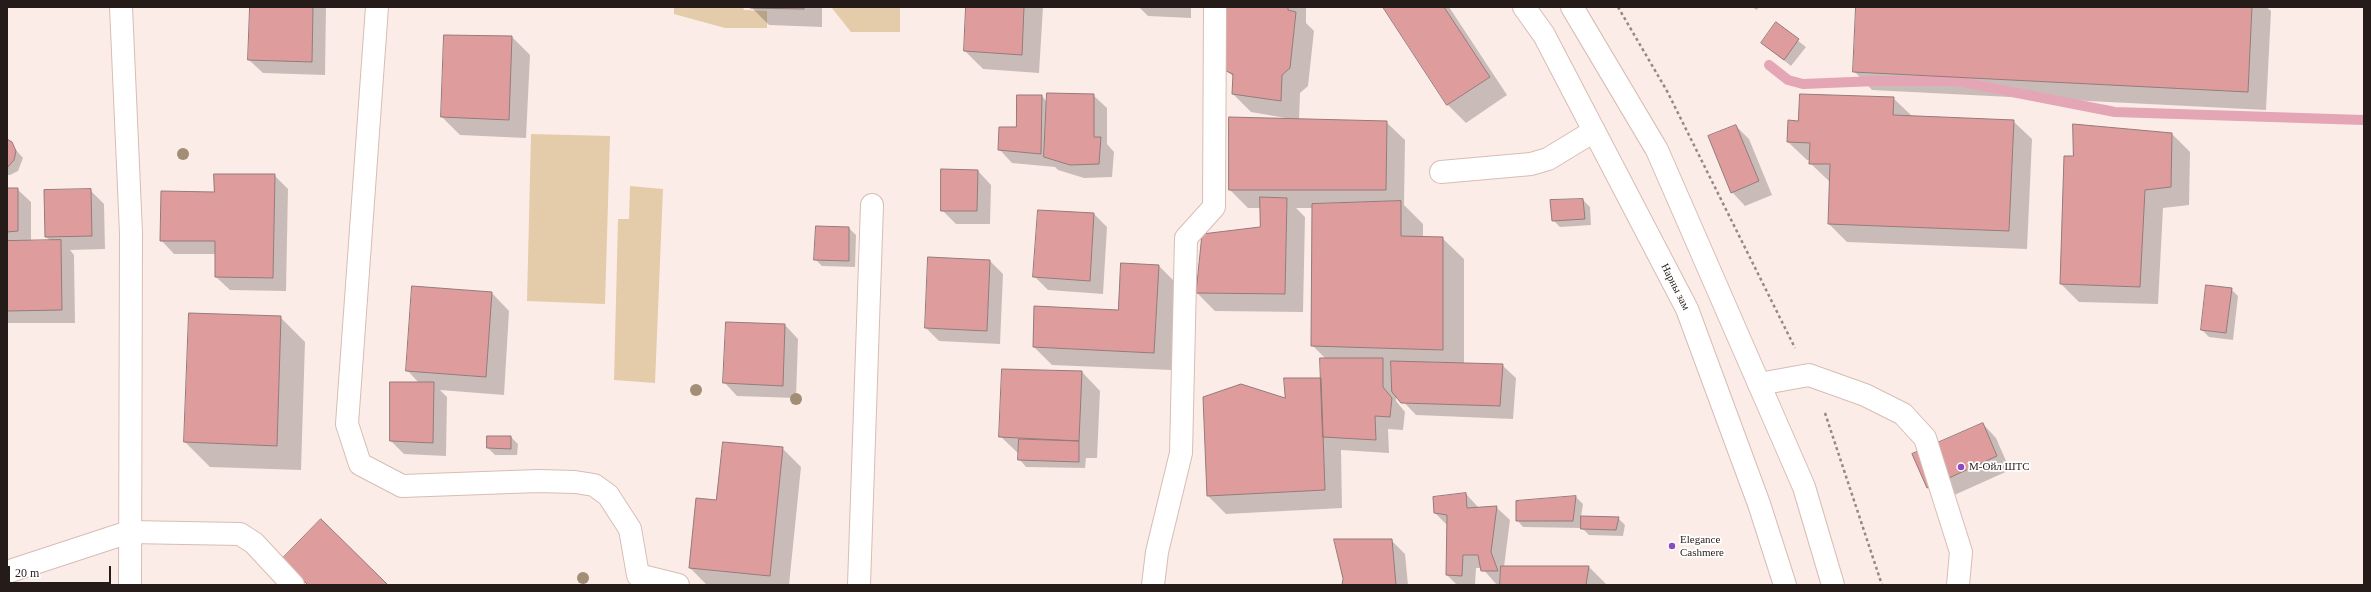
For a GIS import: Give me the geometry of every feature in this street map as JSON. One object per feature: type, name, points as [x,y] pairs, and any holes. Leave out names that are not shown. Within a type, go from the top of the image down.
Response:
[{"type":"street","points":[[121,7],[131,233],[130,585]]},
{"type":"street","points":[[377,7],[347,424],[360,464],[402,486],[538,481],[575,482],[594,485],[608,495],[630,529],[638,575],[678,585]]},
{"type":"street","points":[[1154,585],[1157,552],[1181,453],[1186,238],[1214,208],[1215,7]]},
{"type":"street","name":"Нарны зам","points":[[1524,7],[1544,35],[1687,309],[1759,504],[1785,585]]},
{"type":"street","points":[[1572,7],[1657,150],[1804,487],[1833,585]]},
{"type":"street","points":[[1441,172],[1531,164],[1548,159],[1594,131]]},
{"type":"street","points":[[858,585],[872,205]]},
{"type":"street","points":[[1760,384],[1808,375],[1864,395],[1903,414],[1925,438],[1961,552],[1958,585]]},
{"type":"street","points":[[7,572],[129,532],[240,534],[254,543],[293,585]]},
{"type":"path","points":[[1618,7],[1667,91],[1821,399],[1882,585]]},
{"type":"shaded area","points":[[674,7],[743,7],[744,10],[767,11],[767,28],[725,28],[674,14]]},
{"type":"shaded area","points":[[831,7],[900,7],[900,32],[851,32]]},
{"type":"shaded area","points":[[531,134],[610,136],[605,304],[527,301]]},
{"type":"shaded area","points":[[630,186],[663,189],[655,383],[614,380],[618,219],[629,219]]},
{"type":"building","points":[[250,7],[313,7],[312,62],[248,60]]},
{"type":"building","points":[[750,7],[804,7],[804,9],[750,8]]},
{"type":"building","points":[[966,7],[1024,7],[1022,55],[964,51]]},
{"type":"building","points":[[1226,7],[1288,7],[1288,10],[1296,12],[1290,68],[1282,75],[1281,101],[1232,94],[1233,74],[1226,71]]},
{"type":"building","points":[[1383,7],[1444,7],[1490,77],[1447,105]]},
{"type":"building","points":[[1856,7],[2252,7],[2248,92],[1853,72]]},
{"type":"building","points":[[1776,22],[1799,39],[1784,60],[1761,43]]},
{"type":"building","points":[[444,35],[512,36],[509,120],[441,117]]},
{"type":"building","points":[[1047,93],[1094,94],[1094,137],[1101,137],[1099,164],[1070,165],[1044,157]]},
{"type":"building","points":[[1800,94],[1894,97],[1893,115],[2014,120],[2009,231],[1828,224],[1830,164],[1809,164],[1810,143],[1787,142],[1788,120],[1798,121]]},
{"type":"building","points":[[1017,95],[1042,95],[1041,154],[998,150],[999,127],[1016,127]]},
{"type":"building","points":[[1229,117],[1387,121],[1386,190],[1229,190]]},
{"type":"building","points":[[2073,124],[2172,133],[2171,187],[2145,190],[2140,287],[2060,284],[2064,156],[2073,156]]},
{"type":"building","points":[[1736,125],[1759,181],[1731,193],[1708,136]]},
{"type":"building","points":[[7,139],[12,142],[16,151],[14,160],[7,168]]},
{"type":"building","points":[[941,169],[978,170],[977,211],[941,211]]},
{"type":"building","points":[[214,174],[275,174],[273,278],[215,277],[215,241],[160,241],[161,191],[214,192]]},
{"type":"building","points":[[7,188],[18,188],[18,231],[7,232]]},
{"type":"building","points":[[91,189],[92,236],[45,237],[44,190]]},
{"type":"building","points":[[1260,197],[1287,198],[1285,294],[1196,293],[1202,234],[1260,227]]},
{"type":"building","points":[[1583,199],[1585,219],[1552,221],[1550,200]]},
{"type":"building","points":[[1401,201],[1401,236],[1443,237],[1443,350],[1311,346],[1312,204]]},
{"type":"building","points":[[1038,210],[1094,213],[1090,281],[1033,277]]},
{"type":"building","points":[[816,226],[849,227],[849,261],[814,260]]},
{"type":"building","points":[[61,240],[62,310],[7,311],[7,241]]},
{"type":"building","points":[[928,257],[990,260],[987,331],[925,328]]},
{"type":"building","points":[[1121,263],[1159,265],[1154,353],[1033,347],[1034,306],[1118,310]]},
{"type":"building","points":[[2206,285],[2232,288],[2226,333],[2201,330]]},
{"type":"building","points":[[412,286],[492,292],[486,377],[406,371]]},
{"type":"building","points":[[189,313],[281,316],[277,446],[184,442]]},
{"type":"building","points":[[726,322],[785,324],[783,386],[723,383]]},
{"type":"building","points":[[1320,358],[1383,358],[1383,387],[1392,398],[1390,417],[1375,416],[1376,440],[1323,437]]},
{"type":"building","points":[[1391,361],[1503,364],[1500,406],[1401,403],[1392,392]]},
{"type":"building","points":[[1002,369],[1082,371],[1079,441],[999,437]]},
{"type":"building","points":[[1284,378],[1321,378],[1325,490],[1207,496],[1203,397],[1241,384],[1285,398]]},
{"type":"building","points":[[390,382],[434,382],[433,443],[390,441]]},
{"type":"building","points":[[1983,423],[1997,456],[1927,488],[1912,454]]},
{"type":"building","points":[[487,436],[511,436],[511,449],[487,448]]},
{"type":"building","points":[[1019,439],[1079,441],[1079,462],[1018,460]]},
{"type":"building","points":[[723,442],[783,447],[770,576],[689,568],[696,498],[716,500]]},
{"type":"building","points":[[1466,493],[1467,508],[1497,506],[1491,552],[1498,571],[1481,571],[1478,555],[1463,555],[1462,576],[1446,575],[1447,515],[1434,513],[1433,497]]},
{"type":"building","points":[[1576,496],[1573,521],[1516,521],[1516,501]]},
{"type":"building","points":[[1581,516],[1619,517],[1616,530],[1581,529]]},
{"type":"building","points":[[321,519],[388,585],[308,585],[282,559]]},
{"type":"building","points":[[1334,539],[1392,539],[1396,585],[1342,585],[1343,579]]},
{"type":"building","points":[[1501,566],[1589,566],[1586,585],[1500,585]]},
{"type":"waterway","points":[[1769,65],[1788,80],[1803,84],[1876,81],[1956,81],[2115,112],[2364,120]]},
{"type":"place","name":"M-Ойл ШТС","points":[[1961,467]]},
{"type":"place","name":"Elegance Cashmere","points":[[1672,546]]}]
